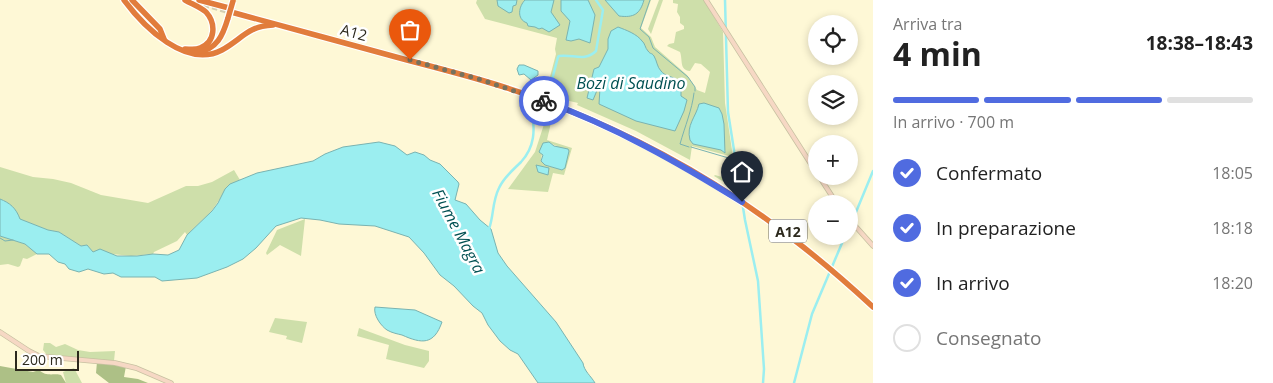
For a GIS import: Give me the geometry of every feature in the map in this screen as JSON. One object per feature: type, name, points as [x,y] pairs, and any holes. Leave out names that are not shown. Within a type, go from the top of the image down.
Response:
[{"type":"highway","points":[[124,0],[153,33],[194,54],[211,54],[225,48],[255,28],[279,25]]},
{"type":"highway","points":[[132,0],[160,29],[164,39]]},
{"type":"highway","points":[[183,50],[202,48],[210,40],[213,33],[213,24],[208,16],[202,9],[187,0]]},
{"type":"highway","name":"A12","points":[[187,0],[198,1],[482,80],[556,105],[661,154],[743,201]]},
{"type":"highway","points":[[214,0],[230,11]]},
{"type":"highway","points":[[183,50],[199,52],[213,47],[221,37],[233,0]]},
{"type":"highway","name":"A12","points":[[230,11],[483,78],[556,102],[615,128],[695,169],[743,201],[790,233],[873,302]]},
{"type":"highway","name":"A12","points":[[831,267],[873,306]]},
{"type":"main road","points":[[706,0],[808,159]]},
{"type":"main road","points":[[858,230],[873,246]]},
{"type":"main road","points":[[0,332],[28,351],[39,356],[115,363],[136,368],[171,383]]},
{"type":"green space","points":[[477,0],[651,0],[641,28],[651,37],[655,47],[687,75],[697,90],[705,93],[710,72],[701,64],[695,63],[690,71],[684,69],[680,52],[667,46],[674,43],[676,32],[684,29],[677,12],[678,4],[673,3],[673,0],[704,0],[723,32],[725,103],[733,157],[692,146],[690,160],[636,131],[577,105],[578,103],[561,99],[546,92],[556,54],[557,38],[485,19],[476,3]]},
{"type":"green space","points":[[659,0],[663,0],[651,34],[648,29]]},
{"type":"green space","points":[[548,112],[553,114],[547,140],[572,148],[564,175],[553,173],[548,192],[508,189],[535,152]],"holes":[[[549,143],[557,146],[562,170],[545,165],[541,161],[542,153]]]},
{"type":"green space","points":[[0,167],[33,177],[71,183],[101,195],[148,203],[186,186],[198,186],[212,182],[234,170],[240,180],[227,189],[210,212],[187,235],[185,232],[177,241],[153,254],[131,256],[93,252],[87,245],[81,246],[59,232],[19,219],[12,207],[0,199]]},
{"type":"green space","points":[[714,176],[732,180],[736,177],[739,191]]},
{"type":"green space","points":[[305,219],[301,256],[280,245],[267,255],[266,253],[277,230]]},
{"type":"green space","points":[[0,236],[25,244],[37,254],[27,259],[23,258],[18,267],[8,264],[0,265]]},
{"type":"green space","points":[[275,318],[307,322],[302,343],[286,339],[287,336],[269,332]]},
{"type":"green space","points":[[359,328],[405,345],[429,351],[429,361],[424,368],[386,359],[389,345],[357,336]]},
{"type":"green space","points":[[44,343],[50,343],[56,347],[65,344],[78,350],[90,352],[115,351],[114,361],[48,356],[43,350]]},
{"type":"green space","points":[[97,362],[126,366],[124,377],[148,383],[109,383],[96,373]]},
{"type":"green space","points":[[0,366],[33,372],[39,370],[47,374],[61,375],[66,383],[0,383]]},
{"type":"green space","points":[[74,368],[82,383],[66,383],[63,372]]},
{"type":"water","points":[[497,0],[517,0],[512,12],[509,13],[498,6]]},
{"type":"water","points":[[525,0],[554,0],[551,12],[560,25],[549,32],[542,28],[528,26],[520,16],[520,9]]},
{"type":"water","points":[[561,0],[588,0],[595,15],[590,43],[579,39],[566,40],[570,21],[561,11]]},
{"type":"water","points":[[605,0],[644,0],[641,9],[636,14],[632,16],[619,16]]},
{"type":"water","name":"Bozi di Saudino","points":[[618,27],[631,32],[640,39],[647,50],[654,56],[661,71],[679,83],[681,96],[687,100],[675,131],[636,121],[599,104],[600,88],[598,88],[593,100],[587,98],[594,69],[599,67],[608,49],[608,39],[611,31]]},
{"type":"water","points":[[519,65],[524,65],[538,71],[538,75],[531,80],[524,74],[519,75],[517,69]]},
{"type":"water","name":"Bozi di Saudino","points":[[704,103],[719,108],[722,114],[725,153],[721,150],[693,144],[690,140],[689,130],[692,121],[699,104]]},
{"type":"water","name":"Fiume Magra","points":[[379,142],[395,146],[407,155],[415,152],[424,155],[440,164],[458,182],[455,200],[466,204],[491,229],[498,253],[556,322],[595,383],[538,383],[518,354],[500,341],[482,313],[440,275],[424,253],[409,237],[375,226],[339,224],[301,218],[276,226],[243,259],[227,267],[197,278],[162,281],[155,277],[121,277],[113,273],[104,274],[88,269],[79,272],[69,269],[65,264],[58,262],[49,254],[37,254],[25,244],[0,236],[0,199],[12,206],[20,219],[48,230],[59,232],[81,246],[87,245],[93,252],[100,249],[117,256],[168,255],[179,250],[187,235],[212,211],[230,184],[257,173],[313,161],[343,147]]},
{"type":"water","points":[[549,142],[554,146],[568,149],[569,151],[565,168],[562,170],[545,165],[541,161],[543,155],[539,152],[543,143]]},
{"type":"water","points":[[536,165],[549,168],[548,175],[538,172]]},
{"type":"water","points":[[375,307],[415,310],[442,322],[439,330],[431,339],[416,340],[391,332],[385,328],[376,317]]},
{"type":"waterway","points":[[549,91],[559,56],[583,57],[596,51],[603,10],[596,0]]},
{"type":"waterway","points":[[650,0],[640,29],[649,37],[653,48],[688,77],[695,87],[695,91]]},
{"type":"waterway","points":[[725,0],[728,112],[745,220],[758,281],[764,369],[763,383]]},
{"type":"waterway","points":[[689,147],[680,144],[694,93]]},
{"type":"waterway","points":[[489,229],[495,198],[501,184],[529,150],[534,132],[532,111],[536,106]]},
{"type":"waterway","points":[[691,147],[732,159]]},
{"type":"waterway","points":[[858,207],[873,171]]},
{"type":"waterway","points":[[0,238],[5,241],[13,240]]},
{"type":"waterway","points":[[794,383],[812,314],[841,245]]},
{"type":"tunnel","points":[[196,2],[231,12]]},
{"type":"way so far","points":[[410,60],[482,80],[544,101]]},
{"type":"route","points":[[544,101],[615,131],[661,154],[742,202]]}]
